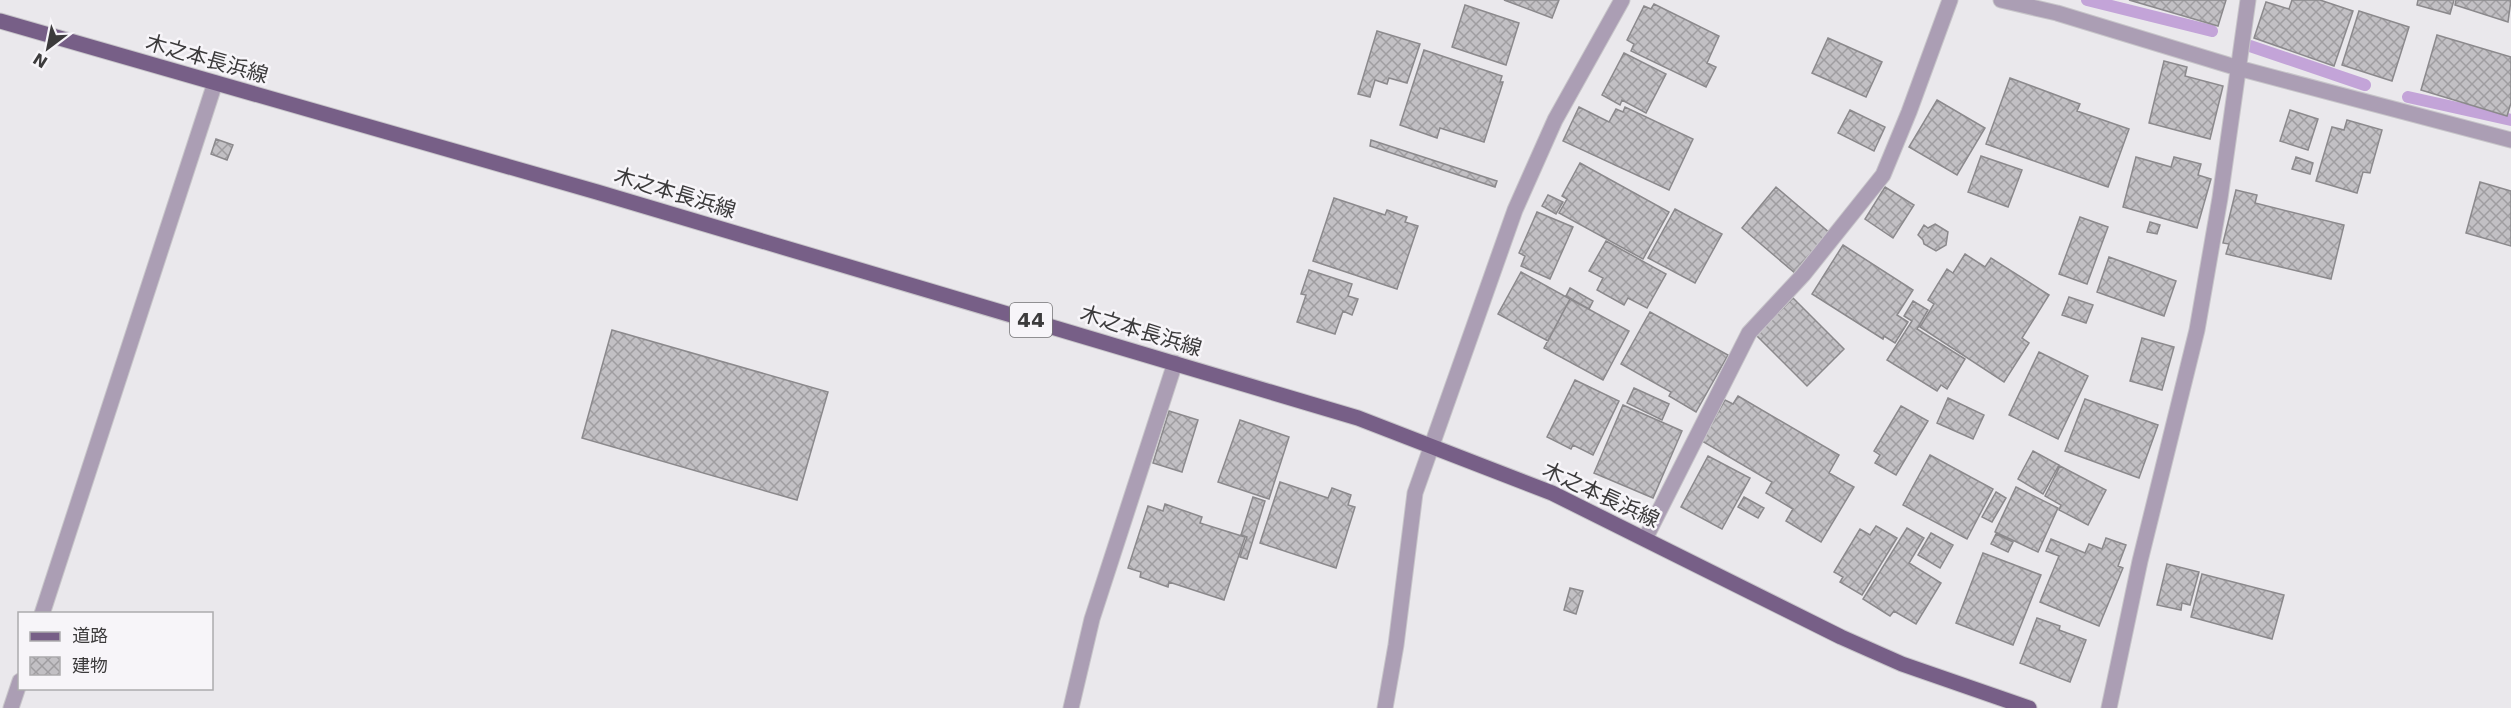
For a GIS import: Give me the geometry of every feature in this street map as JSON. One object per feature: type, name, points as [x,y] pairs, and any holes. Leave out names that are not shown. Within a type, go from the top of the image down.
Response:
[{"type":"main road","name":"木之本長浜線","points":[[0,21],[597,192],[1358,417],[1552,493],[1841,637],[1902,664],[2029,708]]},
{"type":"street","points":[[1385,708],[1396,645],[1415,493],[1515,210],[1555,120],[1622,0]]},
{"type":"street","points":[[1645,539],[1749,333],[1803,275],[1883,175],[1950,0]]},
{"type":"street","points":[[2001,0],[2057,13],[2238,68],[2511,140]]},
{"type":"street","points":[[2109,708],[2140,561],[2197,330],[2220,198],[2248,0]]},
{"type":"street","points":[[43,612],[215,83]]},
{"type":"street","points":[[1071,708],[1092,619],[1175,363]]},
{"type":"street","points":[[11,708],[18,687]]},
{"type":"building","points":[[1504,0],[1559,0],[1552,18]]},
{"type":"building","points":[[2129,0],[2226,0],[2218,26]]},
{"type":"building","points":[[2292,0],[2320,0],[2353,11],[2334,66],[2254,38],[2266,2],[2289,9]]},
{"type":"building","points":[[2418,0],[2454,0],[2450,14],[2417,5]]},
{"type":"building","points":[[2456,0],[2511,0],[2508,22],[2455,5]]},
{"type":"building","points":[[1654,4],[1719,36],[1707,63],[1716,67],[1706,87],[1631,51],[1634,44],[1627,40],[1644,6],[1651,9]]},
{"type":"building","points":[[1465,5],[1519,23],[1506,65],[1452,47]]},
{"type":"building","points":[[2359,11],[2409,27],[2392,81],[2342,65]]},
{"type":"building","points":[[1377,31],[1420,44],[1407,83],[1389,78],[1387,84],[1375,80],[1370,97],[1358,94]]},
{"type":"building","points":[[2437,35],[2511,57],[2511,103],[2507,116],[2421,90]]},
{"type":"building","points":[[1828,38],[1882,62],[1866,97],[1812,73]]},
{"type":"building","points":[[1424,50],[1502,76],[1500,82],[1503,82],[1484,142],[1440,128],[1437,138],[1400,125]]},
{"type":"building","points":[[1624,53],[1666,74],[1646,113],[1622,100],[1620,105],[1602,95]]},
{"type":"building","points":[[2164,61],[2187,67],[2185,76],[2223,86],[2210,139],[2149,123]]},
{"type":"building","points":[[2010,78],[2080,104],[2077,111],[2129,129],[2108,187],[1986,144]]},
{"type":"building","points":[[1937,100],[1985,128],[1957,175],[1909,147]]},
{"type":"building","points":[[1579,107],[1609,122],[1616,109],[1623,112],[1625,107],[1693,139],[1669,190],[1563,141]]},
{"type":"building","points":[[1850,110],[1885,127],[1874,151],[1838,133]]},
{"type":"building","points":[[2290,110],[2318,119],[2308,150],[2280,141]]},
{"type":"building","points":[[2347,120],[2382,130],[2370,173],[2363,172],[2357,193],[2316,181],[2332,127],[2344,130]]},
{"type":"building","points":[[216,139],[233,145],[227,160],[211,154]]},
{"type":"building","points":[[1371,140],[1497,181],[1495,187],[1370,146]]},
{"type":"building","points":[[1981,156],[2022,170],[2008,207],[1968,192]]},
{"type":"building","points":[[2136,157],[2171,167],[2174,157],[2201,164],[2198,175],[2211,179],[2197,228],[2123,207]]},
{"type":"building","points":[[2296,157],[2313,163],[2310,174],[2292,169]]},
{"type":"building","points":[[1580,163],[1669,212],[1643,259],[1559,213],[1567,199],[1562,196]]},
{"type":"building","points":[[2480,182],[2511,191],[2511,246],[2466,233]]},
{"type":"building","points":[[1776,187],[1830,233],[1796,274],[1742,228]]},
{"type":"building","points":[[1885,187],[1914,205],[1893,238],[1865,219]]},
{"type":"building","points":[[2236,190],[2257,195],[2255,203],[2344,225],[2331,279],[2226,254],[2229,244],[2223,243]]},
{"type":"building","points":[[1548,195],[1563,202],[1556,214],[1542,206]]},
{"type":"building","points":[[1334,198],[1385,215],[1387,210],[1407,217],[1405,222],[1418,226],[1397,289],[1313,261]]},
{"type":"building","points":[[1675,209],[1722,234],[1695,283],[1648,258]]},
{"type":"building","points":[[1537,212],[1573,227],[1550,279],[1521,266],[1525,256],[1519,253]]},
{"type":"building","points":[[2080,217],[2108,227],[2087,284],[2059,274]]},
{"type":"building","points":[[2150,222],[2160,225],[2157,234],[2147,232]]},
{"type":"building","points":[[1935,224],[1948,232],[1946,245],[1936,251],[1924,244],[1918,235],[1924,225],[1928,228]]},
{"type":"building","points":[[1606,241],[1666,274],[1647,308],[1628,298],[1624,305],[1597,290],[1603,278],[1589,271]]},
{"type":"building","points":[[1843,245],[1913,290],[1897,315],[1908,322],[1895,343],[1884,336],[1883,339],[1812,294]]},
{"type":"building","points":[[1965,254],[1985,267],[1991,258],[2049,295],[2022,338],[2029,343],[2004,382],[1920,327],[1934,304],[1928,300],[1947,269],[1953,273]]},
{"type":"building","points":[[2109,257],[2176,281],[2164,316],[2097,292]]},
{"type":"building","points":[[1309,270],[1352,284],[1348,296],[1358,299],[1352,315],[1343,311],[1335,334],[1297,322],[1306,295],[1301,294]]},
{"type":"building","points":[[1521,272],[1570,299],[1548,341],[1498,314]]},
{"type":"building","points":[[1570,288],[1593,301],[1589,309],[1566,296]]},
{"type":"building","points":[[2069,297],[2093,305],[2086,323],[2062,315]]},
{"type":"building","points":[[1793,298],[1844,349],[1807,386],[1756,335]]},
{"type":"building","points":[[1570,299],[1629,331],[1603,380],[1544,348]]},
{"type":"building","points":[[1913,301],[1928,310],[1917,329],[1965,359],[1947,389],[1941,385],[1937,391],[1887,360],[1912,321],[1904,316]]},
{"type":"building","points":[[1650,312],[1728,355],[1696,412],[1669,396],[1671,392],[1621,364]]},
{"type":"building","points":[[612,330],[828,392],[797,500],[582,438]]},
{"type":"building","points":[[2142,338],[2174,347],[2162,390],[2130,381]]},
{"type":"building","points":[[2039,352],[2088,376],[2058,439],[2009,415]]},
{"type":"building","points":[[1575,380],[1619,401],[1593,455],[1573,445],[1571,449],[1547,437]]},
{"type":"building","points":[[1634,388],[1669,404],[1662,420],[1627,403]]},
{"type":"building","points":[[1738,396],[1839,455],[1829,473],[1854,487],[1821,542],[1786,521],[1793,509],[1766,493],[1772,482],[1702,441],[1725,400],[1733,404]]},
{"type":"building","points":[[1948,398],[1984,415],[1973,439],[1937,423]]},
{"type":"building","points":[[2085,399],[2158,425],[2139,478],[2065,451]]},
{"type":"building","points":[[1623,405],[1682,431],[1653,498],[1594,473]]},
{"type":"building","points":[[1901,406],[1928,421],[1896,475],[1875,463],[1880,455],[1874,451]]},
{"type":"building","points":[[1169,411],[1198,420],[1182,472],[1153,463]]},
{"type":"building","points":[[1240,420],[1289,437],[1269,499],[1218,482]]},
{"type":"building","points":[[2033,451],[2059,465],[2043,494],[2018,479]]},
{"type":"building","points":[[1930,455],[1993,489],[1967,539],[1903,505]]},
{"type":"building","points":[[1708,456],[1750,478],[1722,529],[1681,507]]},
{"type":"building","points":[[2060,466],[2106,490],[2088,525],[2059,510],[2061,505],[2045,496]]},
{"type":"building","points":[[1280,482],[1328,498],[1332,488],[1351,495],[1348,505],[1355,507],[1336,568],[1260,543]]},
{"type":"building","points":[[2016,487],[2058,508],[2038,552],[1995,532]]},
{"type":"building","points":[[1996,492],[2006,498],[1992,522],[1982,517]]},
{"type":"building","points":[[1253,497],[1265,501],[1247,559],[1240,557],[1247,537],[1241,535]]},
{"type":"building","points":[[1744,497],[1764,508],[1758,518],[1738,507]]},
{"type":"building","points":[[1165,504],[1202,517],[1200,523],[1245,537],[1224,600],[1169,582],[1168,587],[1140,577],[1141,572],[1128,568],[1148,506],[1163,511]]},
{"type":"building","points":[[1876,526],[1897,538],[1862,595],[1840,582],[1843,577],[1834,572],[1860,529],[1870,535]]},
{"type":"building","points":[[1907,528],[1924,538],[1909,563],[1941,583],[1916,624],[1894,611],[1890,616],[1863,599]]},
{"type":"building","points":[[1931,533],[1953,545],[1940,568],[1918,555]]},
{"type":"building","points":[[1996,534],[2013,542],[2008,552],[1991,544]]},
{"type":"building","points":[[2106,538],[2126,545],[2118,566],[2123,568],[2099,626],[2040,602],[2059,556],[2046,551],[2051,539],[2085,553],[2089,544],[2102,549]]},
{"type":"building","points":[[1983,553],[2041,575],[2013,645],[1956,623]]},
{"type":"building","points":[[2167,564],[2199,572],[2190,605],[2182,603],[2181,610],[2157,605]]},
{"type":"building","points":[[2202,574],[2284,595],[2272,639],[2191,617]]},
{"type":"building","points":[[1570,588],[1583,591],[1576,614],[1564,610]]},
{"type":"building","points":[[2037,618],[2060,626],[2059,630],[2086,640],[2070,682],[2020,663]]},
{"type":"waterway","points":[[2087,0],[2212,31]]},
{"type":"waterway","points":[[2250,46],[2365,85]]},
{"type":"waterway","points":[[2408,97],[2511,120]]}]
